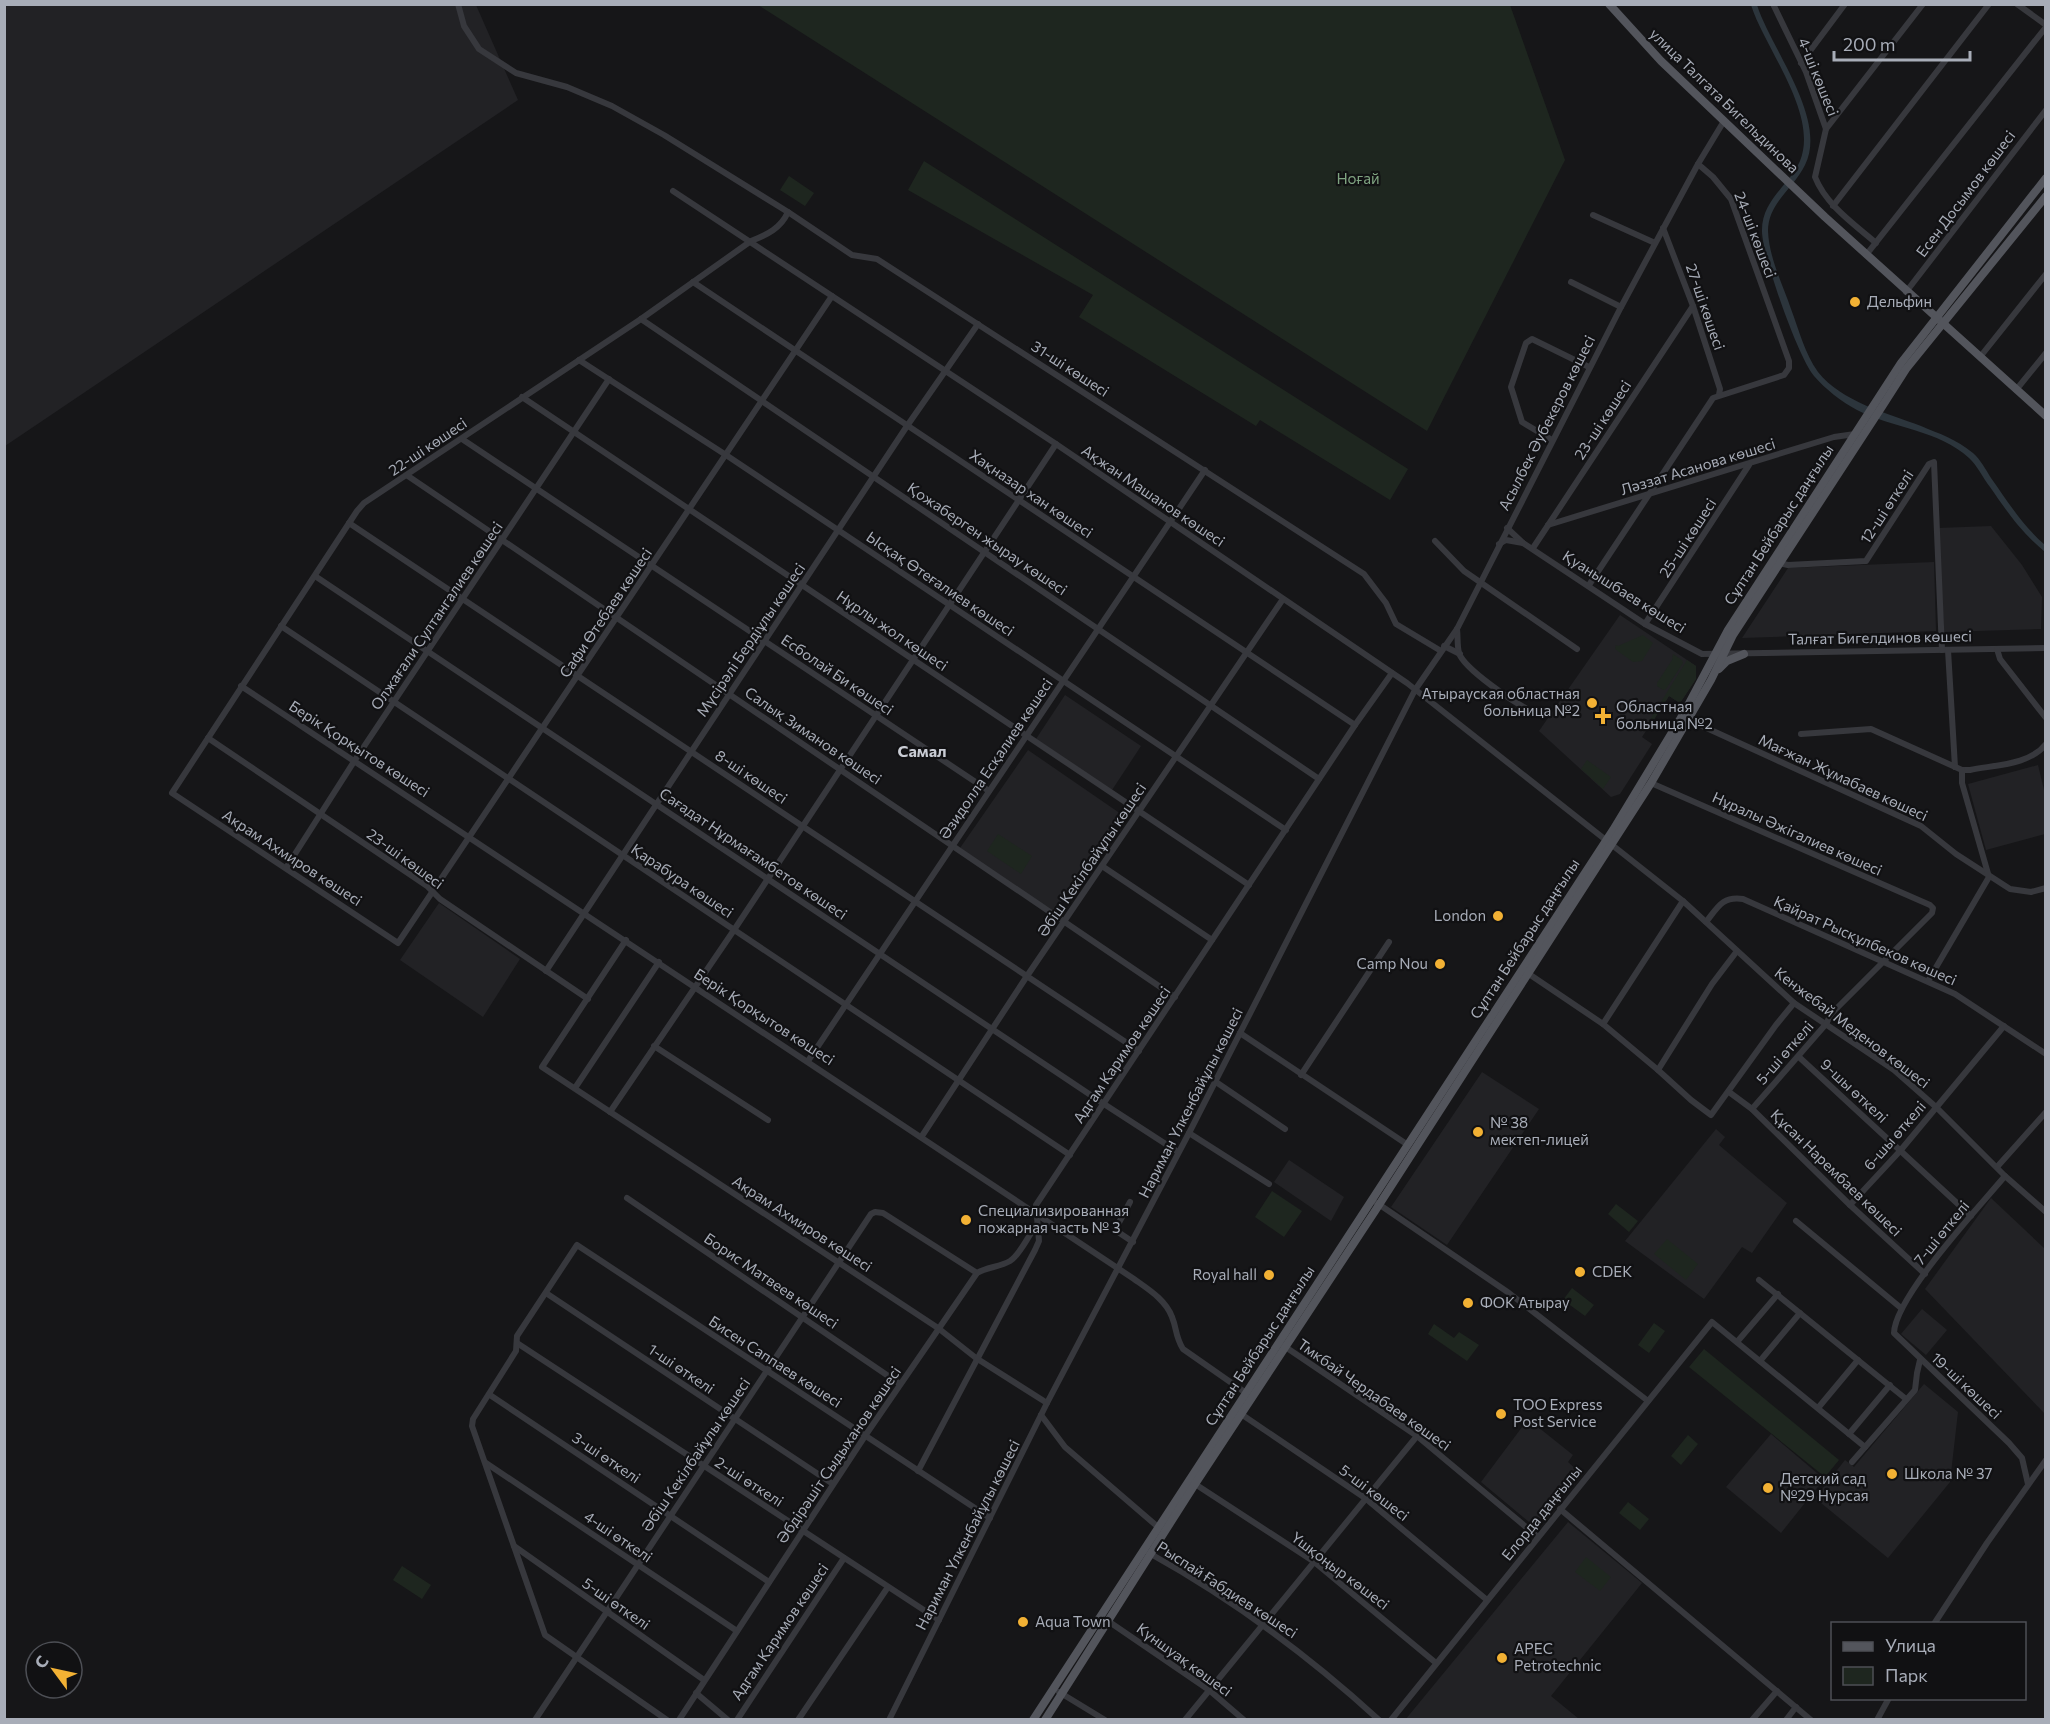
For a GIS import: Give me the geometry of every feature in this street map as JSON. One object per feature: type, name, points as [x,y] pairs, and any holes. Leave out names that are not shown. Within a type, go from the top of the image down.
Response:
[{"type":"main road","name":"улица Талгата Бигельдинова","points":[[1609,4],[1661,61],[1866,255]]},
{"type":"main road","name":"Сұлтан Бейбарыс даңғылы","points":[[1609,841],[1651,783],[1689,720],[1711,680],[1728,630],[1901,363],[2046,178]]},
{"type":"main road","name":"Сұлтан Бейбарыс даңғылы","points":[[1045,1719],[1241,1414],[1282,1345],[1563,914],[1719,655],[1906,369],[1944,325],[2046,196]]},
{"type":"main road","points":[[1866,255],[2046,416]]},
{"type":"main road","points":[[1926,310],[1935,312],[1942,310]]},
{"type":"main road","points":[[1926,310],[1930,319],[1927,329]]},
{"type":"main road","points":[[1952,315],[1949,325],[1954,334]]},
{"type":"main road","points":[[1934,337],[1945,332],[1954,334]]},
{"type":"main road","points":[[1711,680],[1727,661],[1744,654]]},
{"type":"main road","name":"Сұлтан Бейбарыс даңғылы","points":[[1376,1202],[1407,1145],[1525,972]]},
{"type":"main road","name":"Сұлтан Бейбарыс даңғылы","points":[[1033,1719],[1246,1393],[1282,1345]]},
{"type":"street","name":"31-ші көшесі","points":[[458,4],[464,26],[479,49],[516,73],[567,87],[612,106],[664,135],[788,212],[852,255],[877,259],[1364,574],[1386,603],[1396,624],[1460,654],[1467,665],[1518,705],[1531,711]]},
{"type":"street","name":"4-ші көшесі","points":[[1773,4],[1813,90],[1826,129],[1815,177],[1818,185],[1833,206],[1876,243]]},
{"type":"street","points":[[1801,63],[1845,4]]},
{"type":"street","points":[[1826,129],[1923,4]]},
{"type":"street","points":[[1833,206],[1989,4]]},
{"type":"street","points":[[1866,255],[2046,26],[2017,4]]},
{"type":"street","name":"Есен Досымов көшесі","points":[[1906,292],[2046,110]]},
{"type":"street","points":[[1698,164],[1724,121]]},
{"type":"street","name":"Асылбек Әубекеров көшесі","points":[[1415,690],[1457,629],[1589,368],[1698,164]]},
{"type":"street","name":"24-ші көшесі","points":[[1698,164],[1718,182],[1731,199],[1789,361],[1788,372],[1784,375],[1719,395]]},
{"type":"street","name":"Ақжан Машанов көшесі","points":[[673,191],[1056,444],[1392,673],[1609,841]]},
{"type":"street","name":"22-ші көшесі","points":[[172,794],[241,686],[364,503],[408,476],[522,397],[641,319],[751,242],[775,229],[788,212]]},
{"type":"street","points":[[1593,215],[1655,243]]},
{"type":"street","name":"27-ші көшесі","points":[[1663,228],[1693,306],[1720,389],[1719,395]]},
{"type":"street","points":[[1980,357],[2046,274]]},
{"type":"street","name":"Хақназар хан көшесі","points":[[693,282],[1355,725]]},
{"type":"street","points":[[1571,282],[1621,307]]},
{"type":"street","name":"Сафи Өтебаев көшесі","points":[[398,943],[832,296]]},
{"type":"street","name":"23-ші көшесі","points":[[1533,549],[1693,306]]},
{"type":"street","name":"Қожаберген жырау көшесі","points":[[641,319],[1319,779]]},
{"type":"street","name":"Мүсірәлі Бердіұлы көшесі","points":[[546,971],[838,530],[978,324]]},
{"type":"street","points":[[1552,440],[1522,422],[1512,393],[1511,387],[1526,343],[1532,339],[1589,368]]},
{"type":"street","points":[[2016,390],[2046,352]]},
{"type":"street","name":"Ысқақ Өтеғалиев көшесі","points":[[579,360],[726,455],[1286,830]]},
{"type":"street","name":"Олжағали Султангалиев көшесі","points":[[286,868],[355,760],[609,379]]},
{"type":"street","points":[[1589,585],[1713,398],[1719,395]]},
{"type":"street","name":"Нұрлы жол көшесі","points":[[522,397],[1249,885]]},
{"type":"street","name":"Ләззат Асанова көшесі","points":[[1548,525],[1834,437],[1855,434]]},
{"type":"street","name":"Есболай Би көшесі","points":[[462,439],[989,791]]},
{"type":"street","points":[[610,1112],[734,930],[1056,444]]},
{"type":"street","name":"12-ші өткелі","points":[[1779,563],[1788,565],[1866,561],[1929,464],[1934,462],[1945,650]]},
{"type":"street","name":"25-ші көшесі","points":[[1645,624],[1750,464]]},
{"type":"street","name":"Әзидолла Есқалиев көшесі","points":[[808,1061],[1204,470]]},
{"type":"street","name":"Салық Зиманов көшесі","points":[[408,476],[1175,997]]},
{"type":"street","name":"8-шi көшесi","points":[[349,523],[1139,1051]]},
{"type":"street","name":"Қуанышбаев көшесі","points":[[1507,528],[1523,543],[1645,624],[1702,654],[1719,655]]},
{"type":"street","points":[[1499,544],[1506,540],[1523,543]]},
{"type":"street","points":[[1435,541],[1464,571],[1577,649]]},
{"type":"street","name":"Сағадат Нұрмағамбетов көшесі","points":[[315,576],[1178,1152]]},
{"type":"street","name":"Әбіш Кекілбайұлы көшесі","points":[[922,1136],[1283,599]]},
{"type":"street","name":"Қарабура көшесі","points":[[281,626],[1070,1155]]},
{"type":"street","points":[[1457,629],[1460,654]]},
{"type":"street","name":"Талғат Бигелдинов көшесі","points":[[1719,655],[2046,648]]},
{"type":"street","points":[[1998,649],[2000,659],[2046,718]]},
{"type":"street","points":[[1928,981],[1989,877],[1958,768],[1945,650]]},
{"type":"street","name":"Адгам Каримов көшесі","points":[[1036,1212],[1036,1205],[1355,725],[1392,673]]},
{"type":"street","name":"Берік Қорқытов көшесі","points":[[241,686],[922,1136],[1153,1292],[1172,1316],[1176,1338],[1183,1349],[1246,1393]]},
{"type":"street","name":"Нариман Үлкенбайұлы көшесі","points":[[889,1719],[1047,1402],[1216,1082],[1415,690]]},
{"type":"street","name":"Мағжан Жұмабаев көшесі","points":[[1689,720],[1921,826],[1989,877],[2010,888],[2031,892],[2046,888]]},
{"type":"street","points":[[1801,734],[1870,729],[1958,768],[1970,770],[2027,758],[2037,754],[2046,744]]},
{"type":"street","name":"23-шi көшесi","points":[[208,738],[588,999]]},
{"type":"street","name":"Нұралы Әжiгалиев көшесi","points":[[1651,783],[1920,900],[1933,908]]},
{"type":"street","name":"Акрам Ахмиров көшесі","points":[[172,794],[398,943]]},
{"type":"street","name":"Кенжебай Меденов көшесі","points":[[1609,841],[1683,901],[1794,1003],[1894,1070],[2046,1212]]},
{"type":"street","points":[[1102,866],[1212,940]]},
{"type":"street","name":"Қайрат Рысқұлбеков көшесі","points":[[1706,922],[1725,900],[1743,899],[1955,994],[2046,1054]]},
{"type":"street","points":[[1603,1024],[1683,901]]},
{"type":"street","name":"5-ші өткелі","points":[[1752,1109],[1799,1057],[1826,1024],[1831,1014],[1932,913],[1933,908]]},
{"type":"street","points":[[588,999],[626,940]]},
{"type":"street","points":[[1301,1075],[1389,942]]},
{"type":"street","points":[[1659,1070],[1712,984],[1737,951]]},
{"type":"street","points":[[575,1088],[659,962]]},
{"type":"street","points":[[1525,972],[1603,1024],[1711,1115],[1776,1024],[1794,1003]]},
{"type":"street","name":"Акрам Ахмиров көшесі","points":[[588,999],[542,1067],[938,1328],[976,1358],[1047,1402]]},
{"type":"street","name":"6-шы өткелі","points":[[1850,1205],[1900,1151],[2004,1026]]},
{"type":"street","points":[[1240,1033],[1407,1145]]},
{"type":"street","points":[[654,1046],[768,1120]]},
{"type":"street","name":"9-шы өткелі","points":[[1799,1057],[1971,1216]]},
{"type":"street","points":[[1216,1082],[1285,1129]]},
{"type":"street","name":"Құсан Нарембаев көшесі","points":[[1729,1092],[1752,1109],[1924,1275]]},
{"type":"street","points":[[1997,1167],[2046,1112]]},
{"type":"street","points":[[1189,1133],[1269,1185]]},
{"type":"street","name":"7-ші өткелі","points":[[1901,1308],[1924,1275],[2006,1176]]},
{"type":"street","name":"Борис Матвеев көшесі","points":[[627,1198],[900,1384]]},
{"type":"street","points":[[1130,1202],[1115,1230],[1133,1242]]},
{"type":"street","points":[[1376,1202],[1524,1304],[1647,1401]]},
{"type":"street","name":"Әбіш Кекілбайұлы көшесі","points":[[535,1719],[871,1215],[875,1212],[883,1213],[977,1273]]},
{"type":"street","points":[[918,1471],[1035,1250],[1039,1241],[1036,1212]]},
{"type":"street","points":[[1796,1221],[1901,1308]]},
{"type":"street","points":[[977,1273],[1009,1261],[1037,1225]]},
{"type":"street","name":"Бисен Саппаев көшесі","points":[[546,1293],[577,1245],[990,1518]]},
{"type":"street","name":"Әбдірәшіт Сыдыханов көшесі","points":[[679,1719],[865,1436],[977,1273]]},
{"type":"street","points":[[1759,1280],[1906,1399]]},
{"type":"street","points":[[546,1293],[517,1336],[516,1351],[473,1419],[472,1426],[545,1635],[668,1719]]},
{"type":"street","name":"1-ші өткелі","points":[[546,1293],[834,1484]]},
{"type":"street","points":[[1778,1294],[1737,1342],[1865,1447]]},
{"type":"street","name":"19-ші көшесі","points":[[1901,1308],[1894,1324],[1894,1333],[2009,1443],[2022,1458],[2028,1484]]},
{"type":"street","points":[[1760,1361],[1800,1312]]},
{"type":"street","name":"Елорда даңғылы","points":[[1391,1719],[1712,1322],[1737,1342]]},
{"type":"street","name":"2-ші өткелі","points":[[517,1343],[939,1620]]},
{"type":"street","name":"Тмкбай Чердабаев көшесі","points":[[1282,1345],[1417,1436],[1538,1537]]},
{"type":"street","points":[[1818,1408],[1858,1360]]},
{"type":"street","points":[[1852,1462],[1917,1387],[1920,1360]]},
{"type":"street","points":[[1849,1434],[1890,1385]]},
{"type":"street","name":"3-ші өткелі","points":[[490,1395],[769,1582]]},
{"type":"street","name":"5-ші көшесі","points":[[1241,1414],[1365,1498],[1487,1600]]},
{"type":"street","points":[[1041,1415],[1065,1447],[1158,1527]]},
{"type":"street","points":[[1185,1719],[1417,1436]]},
{"type":"street","points":[[1935,1622],[2046,1460]]},
{"type":"street","name":"4-ші өткелі","points":[[486,1462],[737,1631]]},
{"type":"street","name":"Үшқоңыр көшесі","points":[[1195,1484],[1313,1562],[1436,1663]]},
{"type":"street","points":[[1560,1509],[1811,1719]]},
{"type":"street","name":"5-ші өткелі","points":[[514,1546],[704,1680]]},
{"type":"street","name":"Рыспай Ғабдиев көшесі","points":[[1143,1550],[1263,1625],[1379,1719]]},
{"type":"street","name":"Адгам Каримов көшесі","points":[[737,1719],[844,1558]]},
{"type":"street","points":[[798,1719],[888,1587]]},
{"type":"street","name":"Күншуақ көшесі","points":[[1108,1621],[1209,1690],[1244,1719]]},
{"type":"street","points":[[1053,1689],[1105,1719]]},
{"type":"street","points":[[1752,1719],[1777,1691]]},
{"type":"street","points":[[696,1693],[728,1719]]},
{"type":"street","points":[[1879,1718],[1888,1700]]},
{"type":"street","points":[[1786,1719],[1796,1707]]},
{"type":"shaded area","points":[[5,5],[476,5],[518,100],[5,446]]},
{"type":"shaded area","points":[[1751,5],[1757,5],[1795,84],[1809,127],[1810,147],[1805,165],[1772,212],[1768,231],[1777,271],[1809,358],[1828,382],[1852,399],[1941,434],[1973,453],[2016,513],[2045,545],[2045,552],[2015,522],[1969,458],[1944,441],[1851,407],[1823,386],[1807,365],[1775,284],[1762,232],[1766,211],[1800,161],[1804,143],[1802,123],[1788,82]]},
{"type":"shaded area","points":[[1991,526],[2022,565],[2042,597],[2041,629],[1944,632],[1938,528]]},
{"type":"shaded area","points":[[1934,562],[1936,631],[1742,638],[1788,568]]},
{"type":"shaded area","name":"Областная больница №2","points":[[1620,615],[1696,666],[1696,679],[1680,703],[1669,696],[1642,737],[1652,744],[1620,794],[1611,797],[1539,731]]},
{"type":"shaded area","points":[[1065,695],[1141,746],[1112,790],[1036,739]]},
{"type":"shaded area","points":[[1028,750],[1121,814],[1054,912],[960,848]]},
{"type":"shaded area","points":[[2038,765],[2045,794],[2045,834],[1986,850],[1968,784]]},
{"type":"shaded area","points":[[439,903],[520,959],[483,1017],[400,960]]},
{"type":"shaded area","points":[[1482,1072],[1539,1109],[1447,1245],[1391,1207]]},
{"type":"shaded area","points":[[1716,1129],[1725,1137],[1719,1145],[1787,1203],[1752,1253],[1742,1247],[1704,1299],[1625,1241]]},
{"type":"shaded area","points":[[1289,1160],[1344,1197],[1331,1221],[1274,1182]]},
{"type":"shaded area","points":[[1991,1198],[2045,1249],[2045,1414],[1925,1289]]},
{"type":"shaded area","points":[[1922,1309],[1947,1330],[1926,1355],[1901,1334]]},
{"type":"shaded area","name":"Школа № 37","points":[[1924,1384],[1958,1412],[1950,1482],[1888,1558],[1815,1498],[1845,1460],[1854,1467]]},
{"type":"shaded area","points":[[1528,1419],[1573,1455],[1568,1462],[1580,1473],[1535,1527],[1481,1482]]},
{"type":"shaded area","points":[[1771,1434],[1824,1479],[1781,1533],[1726,1487]]},
{"type":"shaded area","points":[[1568,1522],[1642,1583],[1551,1696],[1579,1719],[1405,1720]]},
{"type":"green space","name":"Ноғай","points":[[758,5],[1510,5],[1565,160],[1427,431]]},
{"type":"green space","points":[[924,161],[1408,469],[1390,500],[1260,420],[1256,426],[1079,317],[1093,295],[908,190]]},
{"type":"green space","points":[[789,176],[814,193],[805,206],[780,190]]},
{"type":"green space","points":[[1643,635],[1653,643],[1642,661],[1633,662],[1615,649],[1616,645]]},
{"type":"green space","points":[[1673,654],[1683,663],[1666,689],[1663,690],[1657,686],[1657,683],[1672,660]]},
{"type":"green space","points":[[1687,660],[1696,666],[1696,679],[1680,703],[1669,696],[1648,729],[1646,726]]},
{"type":"green space","points":[[1587,760],[1611,777],[1603,789],[1581,769]]},
{"type":"green space","points":[[998,834],[1032,856],[1021,874],[987,851]]},
{"type":"green space","points":[[1272,1191],[1302,1211],[1284,1237],[1255,1217]]},
{"type":"green space","points":[[1616,1204],[1638,1221],[1629,1232],[1608,1214]]},
{"type":"green space","points":[[1667,1239],[1698,1264],[1686,1280],[1654,1254]]},
{"type":"green space","points":[[1572,1288],[1594,1305],[1585,1316],[1563,1300]]},
{"type":"green space","points":[[1654,1323],[1665,1331],[1649,1353],[1638,1345]]},
{"type":"green space","points":[[1434,1324],[1454,1338],[1459,1332],[1479,1345],[1467,1361],[1428,1334]]},
{"type":"green space","points":[[1704,1349],[1839,1460],[1825,1477],[1689,1367]]},
{"type":"green space","points":[[1688,1435],[1698,1444],[1681,1465],[1671,1456]]},
{"type":"green space","points":[[1628,1502],[1649,1519],[1640,1530],[1619,1513]]},
{"type":"green space","points":[[1586,1557],[1611,1577],[1600,1591],[1575,1572]]},
{"type":"green space","points":[[402,1566],[431,1585],[422,1599],[393,1580]]},
{"type":"place","name":"Дельфин","points":[[1855,302]]},
{"type":"place","name":"Атырауская областная больница №2","points":[[1592,703]]},
{"type":"place","name":"Областная больница №2","points":[[1603,716]]},
{"type":"place","name":"London","points":[[1498,916]]},
{"type":"place","name":"Camp Nou","points":[[1440,964]]},
{"type":"place","name":"№ 38 мектеп-лицей","points":[[1478,1132]]},
{"type":"place","name":"Специализированная пожарная часть № 3","points":[[966,1220]]},
{"type":"place","name":"CDEK","points":[[1580,1272]]},
{"type":"place","name":"Royal hall","points":[[1269,1275]]},
{"type":"place","name":"ФОК Атырау","points":[[1468,1303]]},
{"type":"place","name":"ТОО Express Post Service","points":[[1501,1414]]},
{"type":"place","name":"Школа № 37","points":[[1892,1474]]},
{"type":"place","name":"Детский сад №29 Нурсая","points":[[1768,1488]]},
{"type":"place","name":"Aqua Town","points":[[1023,1622]]},
{"type":"place","name":"APEC Petrotechnic","points":[[1502,1658]]},
{"type":"district","name":"Самал","points":[[922,751]]}]
